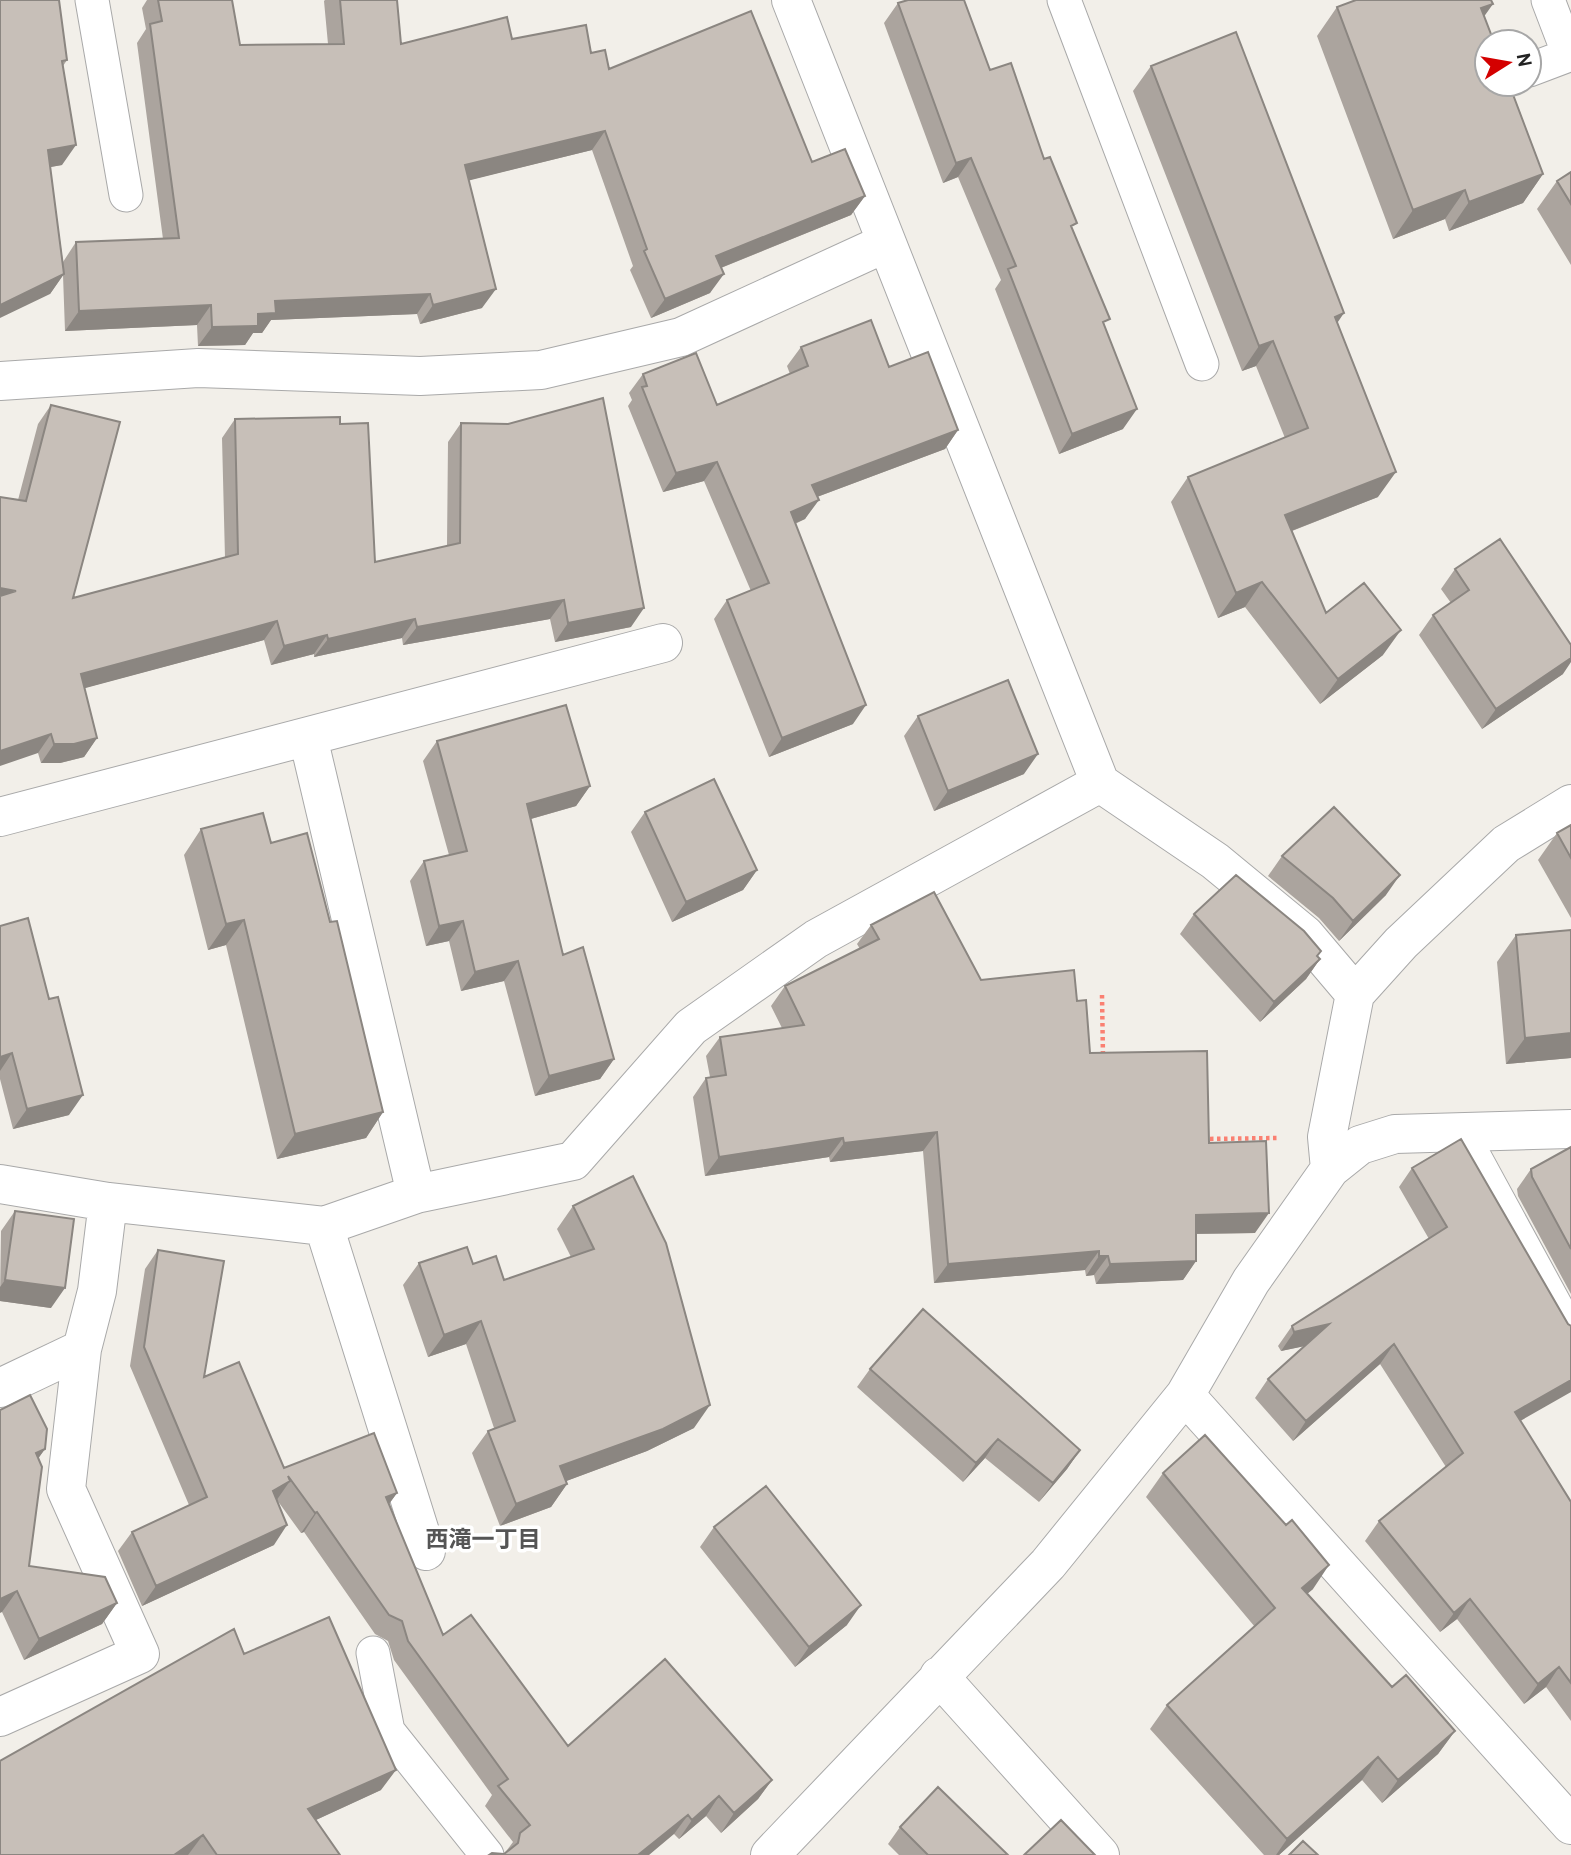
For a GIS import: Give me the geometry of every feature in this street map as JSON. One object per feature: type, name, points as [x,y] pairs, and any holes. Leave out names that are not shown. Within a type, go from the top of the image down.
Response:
[{"type":"street","points":[[791,0],[1100,783],[1215,861],[1305,935],[1355,995]]},
{"type":"street","points":[[0,380],[198,368],[420,376],[541,370],[681,337],[886,243]]},
{"type":"street","points":[[0,817],[663,643]]},
{"type":"street","points":[[308,737],[416,1194]]},
{"type":"street","points":[[0,1184],[108,1202],[324,1226],[416,1194],[573,1161],[691,1027],[816,939],[1100,783]]},
{"type":"street","points":[[788,1849],[939,1676],[1048,1564],[1185,1395],[1329,1153],[1355,995],[1401,943],[1506,844],[1571,804]]},
{"type":"street","points":[[1329,1153],[1395,1134],[1571,1129]]},
{"type":"street","points":[[0,1717],[140,1654],[66,1489],[82,1349],[97,1291],[108,1202]]},
{"type":"street","points":[[324,1226],[426,1551]]},
{"type":"street","points":[[0,1388],[82,1349]]},
{"type":"street","points":[[1185,1395],[1571,1825]]},
{"type":"street","points":[[939,1676],[1100,1855]]},
{"type":"lane","points":[[92,0],[126,195]]},
{"type":"lane","points":[[1064,0],[1202,364]]},
{"type":"lane","points":[[1543,65],[1569,55],[1548,0]]},
{"type":"lane","points":[[1461,1132],[1571,1334]]},
{"type":"lane","points":[[373,1653],[387,1731],[487,1855]]},
{"type":"path","points":[[1102,995],[1104,1061]]},
{"type":"path","points":[[1189,1139],[1329,1153]]},
{"type":"building","points":[[0,0],[59,0],[67,60],[62,61],[76,145],[48,150],[64,274],[0,305]]},
{"type":"building","points":[[158,0],[232,0],[240,45],[344,44],[340,0],[397,0],[401,44],[507,17],[512,39],[586,25],[591,53],[605,50],[609,69],[751,11],[812,162],[845,149],[865,196],[716,256],[724,274],[665,299],[644,251],[647,249],[605,131],[465,165],[496,289],[433,305],[430,294],[275,301],[276,313],[258,314],[258,326],[212,327],[211,305],[79,311],[76,242],[179,238],[150,24],[162,21]]},
{"type":"building","points":[[908,0],[964,0],[990,70],[1011,63],[1044,159],[1050,157],[1077,223],[1071,226],[1110,319],[1103,322],[1137,409],[1072,434],[1008,269],[1016,266],[971,158],[956,163],[898,3]]},
{"type":"building","points":[[1356,0],[1491,0],[1493,4],[1481,8],[1489,28],[1473,28],[1473,98],[1514,98],[1543,174],[1469,202],[1465,190],[1413,210],[1337,7]]},
{"type":"building","points":[[1236,32],[1344,313],[1335,317],[1396,472],[1285,515],[1326,613],[1364,583],[1401,630],[1338,679],[1262,582],[1236,593],[1188,477],[1308,428],[1273,341],[1259,346],[1151,66]]},
{"type":"building","points":[[1571,172],[1571,204],[1557,181]]},
{"type":"building","points":[[871,320],[889,367],[928,352],[958,430],[812,485],[819,500],[791,512],[866,705],[782,738],[727,600],[769,583],[717,462],[676,473],[642,387],[647,386],[643,374],[696,353],[717,405],[808,366],[801,347]]},
{"type":"building","points":[[603,398],[644,608],[568,623],[564,600],[417,627],[415,619],[284,646],[277,621],[81,674],[97,738],[74,744],[54,744],[51,734],[0,751],[0,596],[16,591],[0,588],[0,497],[26,501],[51,405],[120,422],[73,598],[238,554],[235,419],[340,417],[340,424],[368,423],[375,562],[460,543],[461,423],[508,424]]},
{"type":"building","points":[[1500,539],[1571,645],[1571,658],[1496,709],[1433,615],[1469,590],[1455,569]]},
{"type":"building","points":[[1008,680],[1038,754],[948,791],[918,716]]},
{"type":"building","points":[[566,705],[590,786],[527,804],[563,955],[583,947],[614,1059],[549,1076],[518,961],[475,972],[463,921],[439,926],[424,861],[467,851],[437,741]]},
{"type":"building","points":[[714,779],[757,870],[686,902],[645,812]]},
{"type":"building","points":[[1334,807],[1400,875],[1353,921],[1333,898],[1282,856]]},
{"type":"building","points":[[263,813],[271,843],[307,833],[330,922],[337,921],[383,1112],[295,1134],[244,920],[226,924],[201,829]]},
{"type":"building","points":[[1571,825],[1571,858],[1557,833]]},
{"type":"building","points":[[1236,875],[1304,931],[1321,951],[1317,956],[1320,959],[1274,1002],[1194,914]]},
{"type":"building","points":[[934,892],[981,980],[1074,970],[1077,1001],[1086,1000],[1090,1053],[1207,1051],[1209,1143],[1266,1141],[1269,1213],[1196,1215],[1196,1261],[1110,1264],[1108,1256],[1099,1256],[1099,1251],[948,1264],[937,1132],[844,1143],[843,1138],[719,1157],[706,1078],[726,1075],[720,1037],[804,1025],[785,986],[879,939],[871,925]]},
{"type":"building","points":[[28,918],[49,999],[58,997],[83,1095],[27,1109],[12,1053],[0,1057],[0,926]]},
{"type":"building","points":[[1571,930],[1571,1033],[1525,1038],[1516,935]]},
{"type":"building","points":[[1461,1139],[1571,1326],[1571,1380],[1515,1412],[1571,1502],[1571,1683],[1559,1667],[1538,1684],[1470,1599],[1454,1613],[1379,1521],[1463,1453],[1394,1344],[1306,1421],[1268,1379],[1329,1324],[1294,1332],[1292,1326],[1447,1227],[1412,1168]]},
{"type":"building","points":[[1571,1147],[1571,1249],[1532,1177],[1531,1169]]},
{"type":"building","points":[[633,1176],[666,1243],[710,1405],[663,1429],[560,1466],[567,1484],[516,1504],[488,1431],[515,1421],[481,1321],[444,1335],[419,1263],[467,1247],[473,1264],[496,1256],[504,1280],[594,1249],[573,1206]]},
{"type":"building","points":[[15,1211],[74,1219],[65,1288],[5,1280]]},
{"type":"building","points":[[158,1250],[224,1261],[204,1377],[239,1362],[284,1468],[374,1433],[397,1493],[386,1497],[443,1635],[471,1615],[568,1746],[665,1659],[772,1780],[734,1813],[719,1796],[692,1820],[688,1815],[638,1855],[489,1855],[504,1854],[518,1843],[520,1833],[530,1825],[498,1786],[508,1779],[408,1641],[402,1621],[389,1615],[317,1512],[315,1513],[288,1476],[290,1481],[273,1491],[287,1525],[156,1586],[132,1532],[207,1497],[144,1347]]},
{"type":"building","points":[[923,1309],[1080,1450],[1053,1483],[998,1439],[976,1463],[870,1369]]},
{"type":"building","points":[[30,1395],[47,1429],[45,1449],[36,1453],[42,1467],[29,1566],[105,1577],[117,1603],[39,1639],[17,1591],[0,1599],[0,1410]]},
{"type":"building","points":[[1205,1435],[1286,1525],[1292,1520],[1329,1565],[1302,1588],[1392,1687],[1406,1675],[1455,1731],[1398,1780],[1378,1757],[1287,1839],[1167,1705],[1275,1608],[1163,1473]]},
{"type":"building","points":[[766,1486],[861,1605],[809,1647],[714,1527]]},
{"type":"building","points":[[329,1617],[396,1770],[308,1809],[340,1855],[217,1855],[203,1835],[174,1855],[0,1855],[0,1761],[234,1629],[244,1654]]},
{"type":"building","points":[[938,1787],[1008,1855],[928,1855],[900,1827]]},
{"type":"building","points":[[1061,1820],[1095,1855],[1024,1855]]},
{"type":"building","points":[[1303,1841],[1318,1855],[1289,1855]]},
{"type":"district","name":"西滝一丁目","points":[[483,1539]]}]
